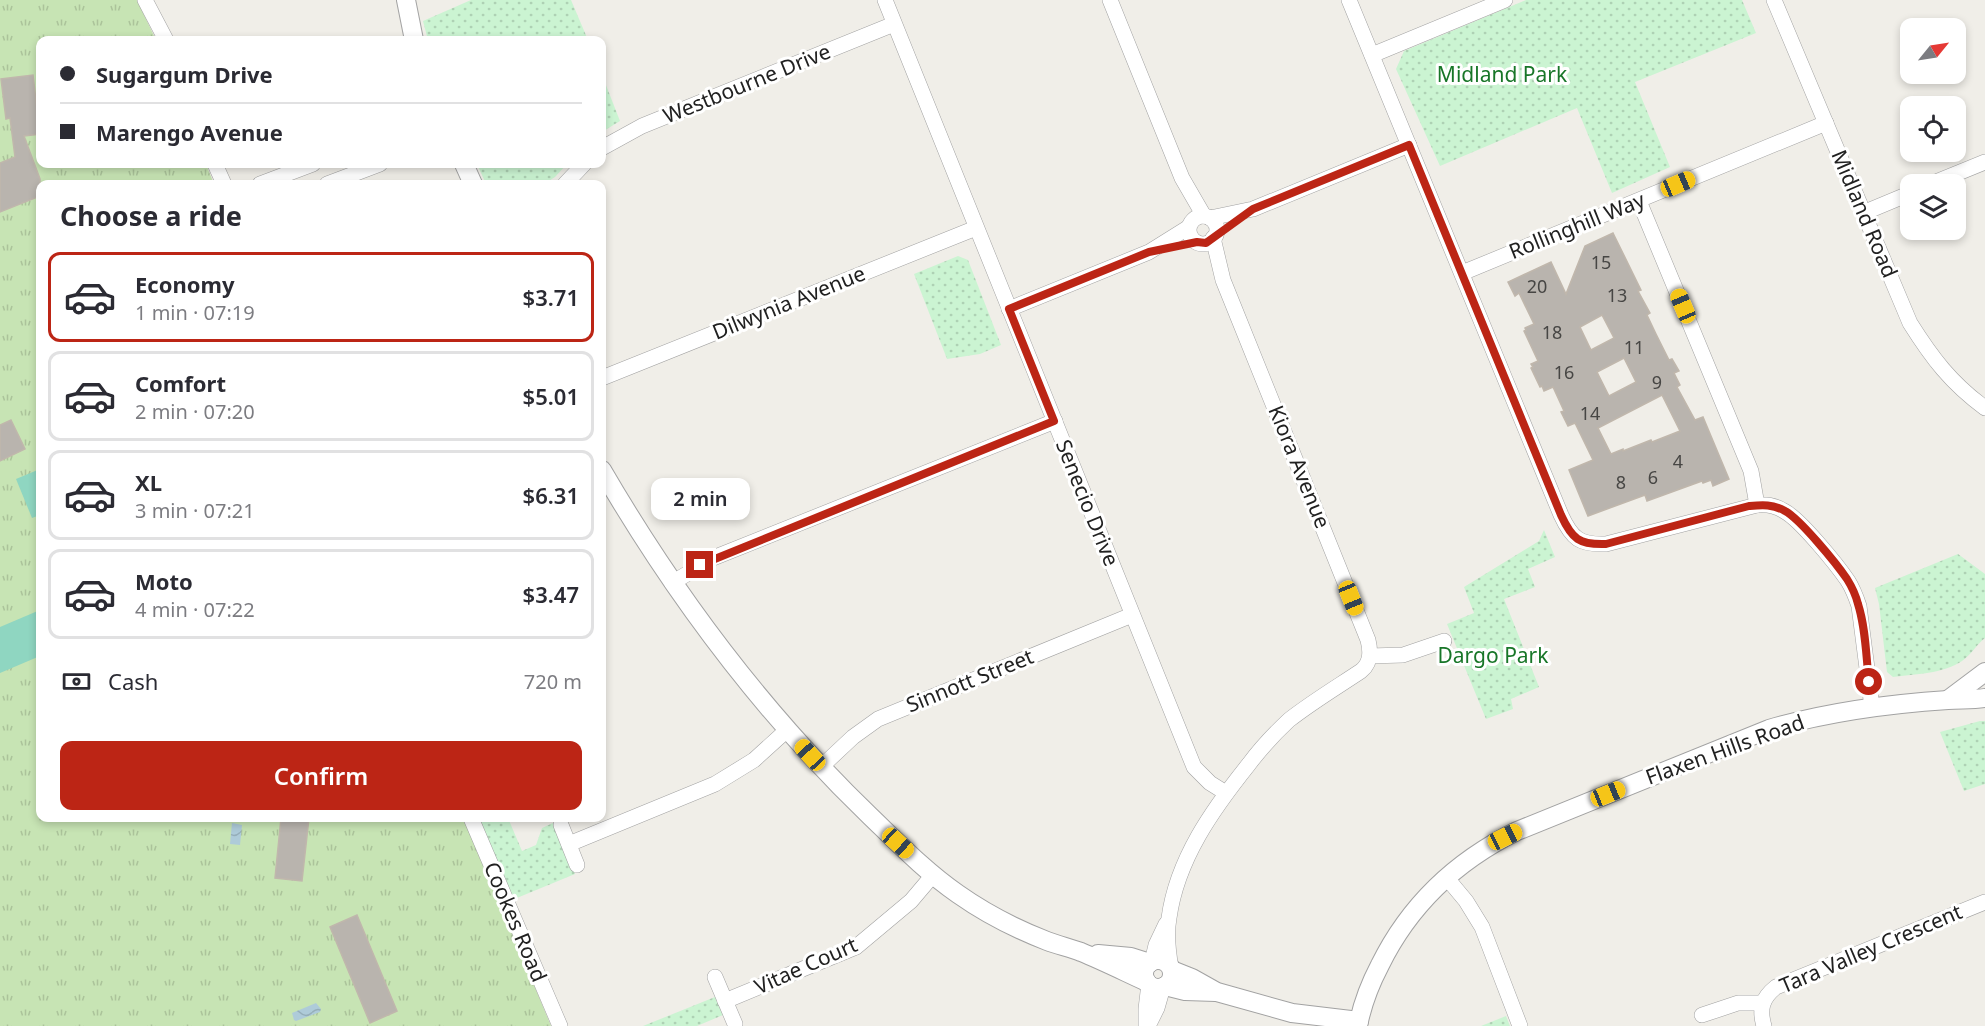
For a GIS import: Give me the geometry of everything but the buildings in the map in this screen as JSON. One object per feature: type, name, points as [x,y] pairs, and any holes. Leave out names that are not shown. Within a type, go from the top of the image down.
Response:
[{"type":"street","points":[[145,0],[163,36]]},
{"type":"street","points":[[406,0],[413,36]]},
{"type":"street","name":"Senecio Drive","points":[[885,0],[1194,767],[1203,777],[1226,793]]},
{"type":"street","points":[[1110,0],[1199,221],[1191,236],[1207,239]]},
{"type":"street","points":[[1349,0],[1561,515],[1573,536],[1580,541],[1592,544],[1606,544],[1757,505],[1774,506],[1787,512],[1800,523],[1846,579],[1853,591],[1859,606],[1872,707]]},
{"type":"street","points":[[1372,55],[1505,0]]},
{"type":"street","name":"Midland Road","points":[[1774,0],[1910,323],[1927,350],[1951,380],[1985,408]]},
{"type":"street","name":"Westbourne Drive","points":[[606,145],[642,126],[894,24]]},
{"type":"street","name":"Rollinghill Way","points":[[1462,273],[1826,123]]},
{"type":"street","points":[[1149,252],[1199,221],[1253,209],[1409,145]]},
{"type":"street","points":[[1956,174],[1985,162]]},
{"type":"street","points":[[271,180],[302,168]]},
{"type":"street","points":[[338,180],[369,168]]},
{"type":"street","points":[[569,180],[580,168]]},
{"type":"street","points":[[1863,213],[1900,198]]},
{"type":"street","points":[[1639,201],[1751,471],[1757,505]]},
{"type":"street","points":[[1009,309],[1149,252],[1207,239],[1253,209]]},
{"type":"street","points":[[1199,221],[1216,225],[1207,239]]},
{"type":"street","name":"Dilwynia Avenue","points":[[606,376],[976,228]]},
{"type":"street","name":"Kiora Avenue","points":[[1207,239],[1368,640],[1370,656]]},
{"type":"street","points":[[672,583],[713,558],[1054,421]]},
{"type":"street","points":[[606,477],[672,583],[735,668],[787,730],[855,801],[933,875],[958,894],[1010,925],[1161,980],[1192,978],[1217,992],[1292,1013],[1359,1024]]},
{"type":"street","name":"Sinnott Street","points":[[821,767],[866,726],[885,716],[1132,615]]},
{"type":"street","points":[[1147,1026],[1157,1008],[1168,946],[1169,918],[1175,889],[1187,858],[1199,834],[1226,793],[1265,742],[1310,704],[1361,671],[1368,664],[1370,656],[1403,655],[1444,640]]},
{"type":"street","points":[[1985,671],[1985,682]]},
{"type":"street","points":[[1949,699],[1985,671]]},
{"type":"street","name":"Flaxen Hills Road","points":[[1359,1024],[1375,974],[1404,922],[1422,900],[1446,877],[1480,851],[1516,831],[1769,729],[1799,720],[1872,707],[1949,699],[1985,698]]},
{"type":"street","points":[[569,844],[715,784],[754,760],[787,730]]},
{"type":"street","name":"Cookes Road","points":[[473,822],[560,1026]]},
{"type":"street","points":[[561,825],[577,865]]},
{"type":"street","name":"Vitae Court","points":[[725,1001],[856,947],[911,901],[933,875]]},
{"type":"street","points":[[1446,877],[1466,900],[1482,927],[1520,1026]]},
{"type":"street","name":"Tara Valley Crescent","points":[[1764,1026],[1761,1019],[1762,1003],[1769,993],[1789,981],[1985,902]]},
{"type":"street","points":[[1161,980],[1145,970],[1151,962],[1156,945],[1169,918]]},
{"type":"street","points":[[1082,952],[1131,957],[1151,962]]},
{"type":"street","points":[[715,977],[735,1024]]},
{"type":"street","name":"Tara Valley Crescent","points":[[1702,1015],[1738,1003],[1762,1003]]},
{"type":"street","points":[[1292,1013],[1317,1026]]},
{"type":"green space","points":[[0,0],[137,0],[154,36],[36,36],[36,168],[208,168],[212,180],[36,180],[36,822],[467,822],[551,1026],[0,1026]]},
{"type":"green space","points":[[471,0],[571,0],[586,36],[427,36],[423,21]]},
{"type":"green space","name":"Midland Park","points":[[1526,0],[1742,0],[1756,33],[1635,82],[1670,167],[1612,193],[1577,108],[1440,166],[1396,69],[1404,51]]},
{"type":"green space","points":[[606,85],[620,121],[606,130]]},
{"type":"green space","points":[[479,168],[563,168],[550,180],[484,180]]},
{"type":"green space","points":[[958,256],[968,260],[1001,345],[980,354],[947,359],[914,274]]},
{"type":"green space","points":[[36,471],[36,516],[32,518],[16,479]]},
{"type":"green space","name":"Dargo Park","points":[[1544,530],[1555,557],[1528,569],[1535,587],[1504,599],[1539,687],[1511,699],[1513,709],[1486,719],[1447,624],[1474,613],[1464,587],[1539,541]]},
{"type":"green space","points":[[1958,554],[1985,574],[1985,638],[1965,659],[1946,669],[1893,677],[1887,672],[1875,588]]},
{"type":"green space","points":[[36,612],[36,658],[0,673],[0,627]]},
{"type":"green space","points":[[1985,721],[1985,784],[1964,791],[1940,732]]},
{"type":"green space","points":[[480,822],[510,822],[522,851],[536,845],[542,828],[553,823],[575,874],[512,900]]},
{"type":"green space","points":[[715,997],[723,1015],[697,1026],[643,1026]]},
{"type":"green space","points":[[1506,1016],[1510,1026],[1481,1026]]},
{"type":"water","points":[[232,823],[242,825],[240,845],[230,844]]},
{"type":"water","points":[[316,1003],[321,1009],[320,1012],[294,1020],[292,1013]]},
{"type":"route","points":[[700,565],[1054,421],[1009,309],[1149,252],[1197,242],[1206,243],[1253,209],[1409,145],[1561,515],[1573,536],[1580,541],[1592,544],[1606,544],[1749,506],[1774,506],[1787,512],[1800,523],[1846,579],[1853,591],[1859,606],[1869,682]]}]
